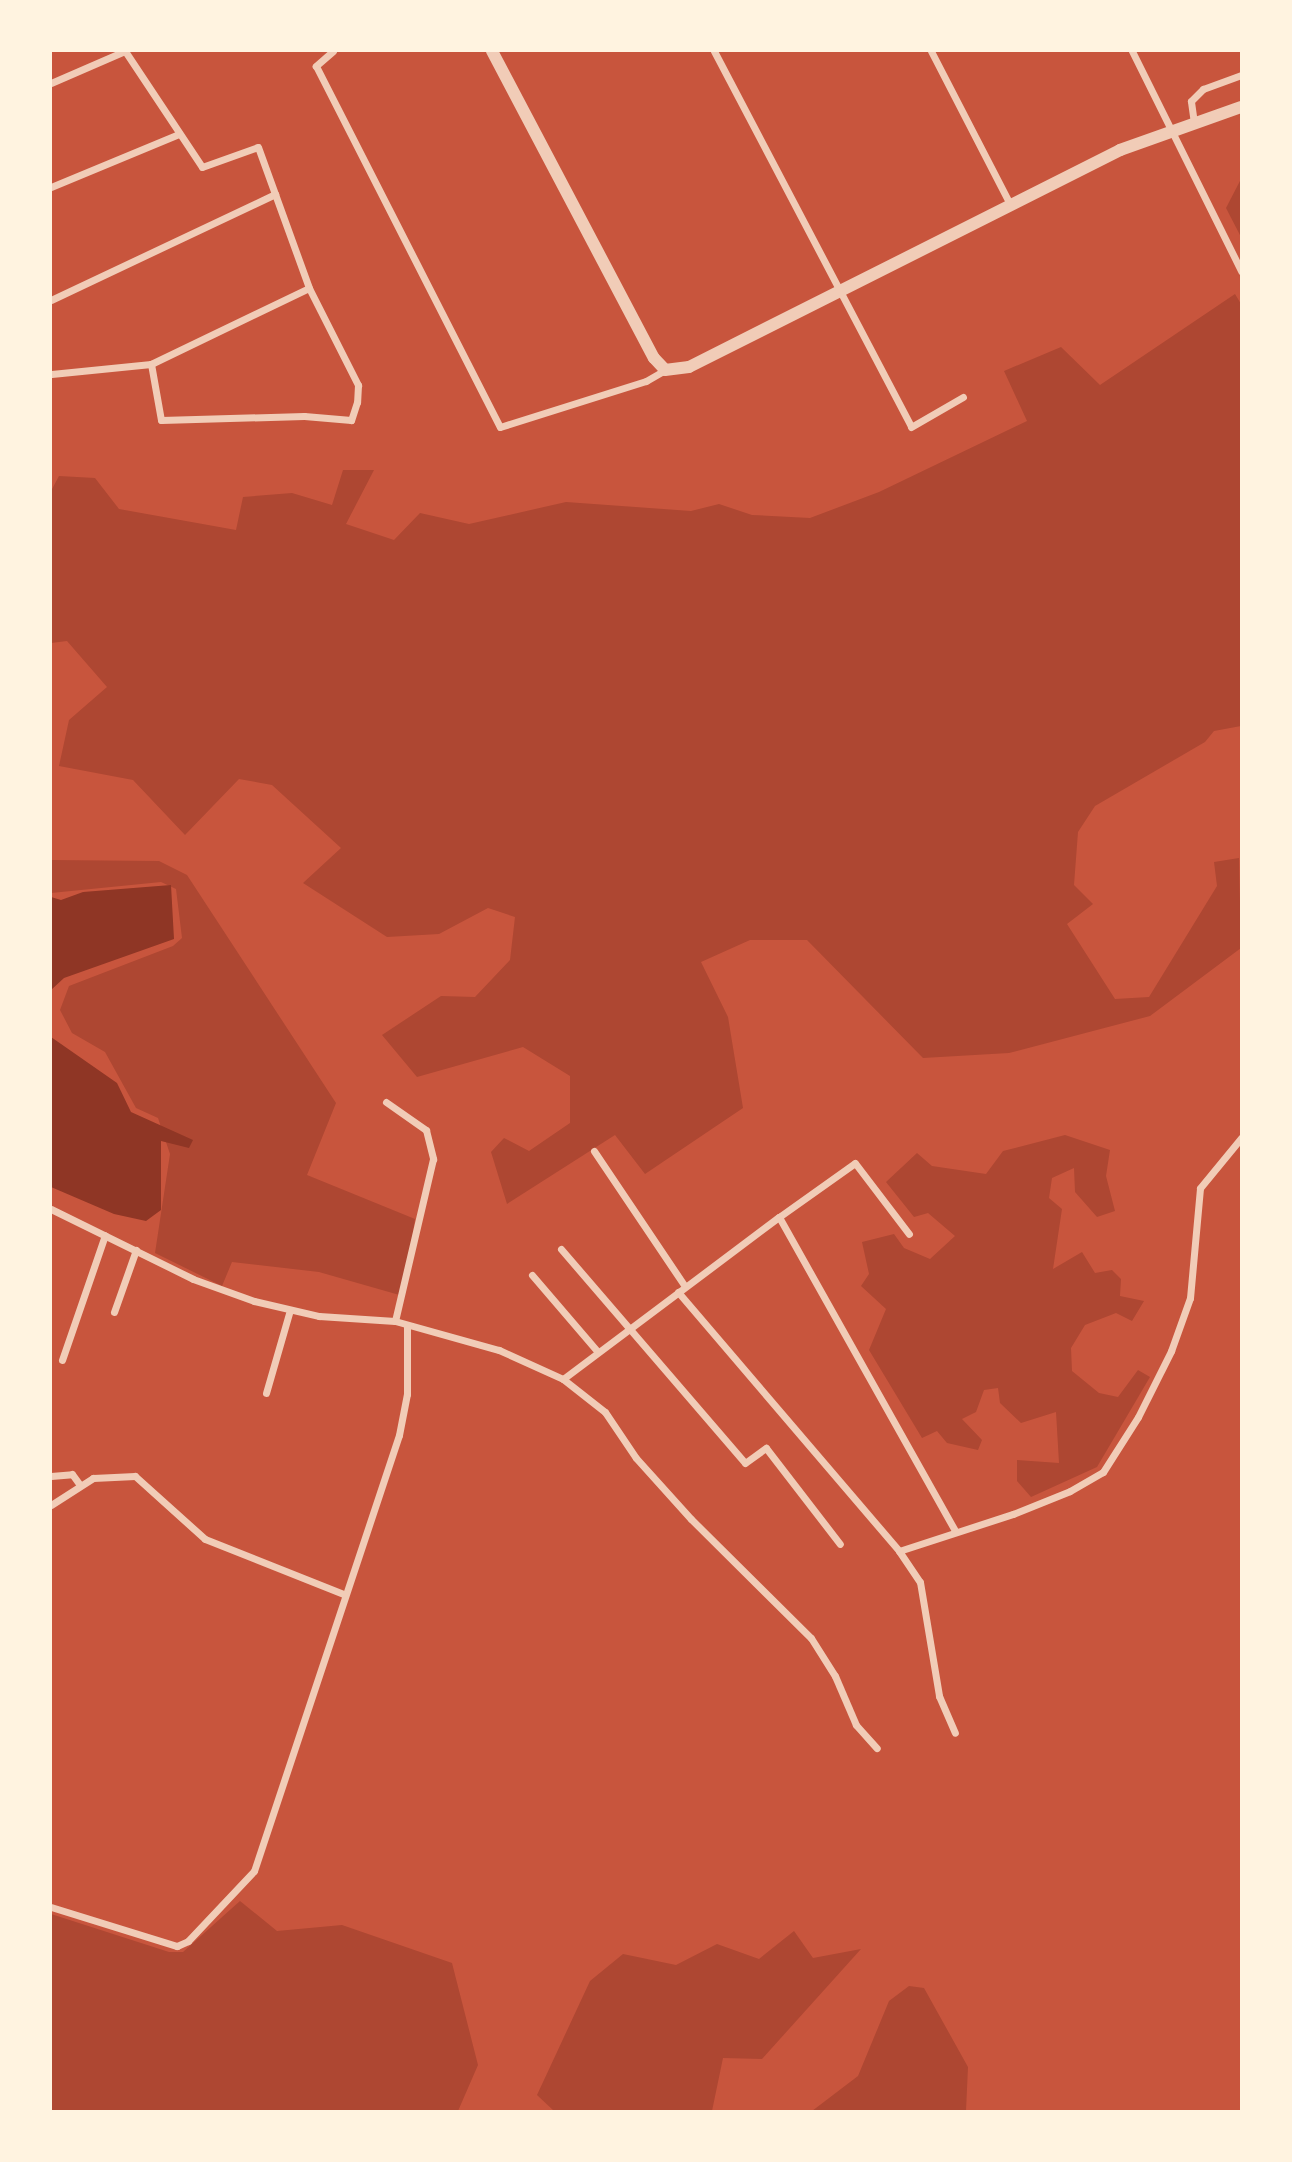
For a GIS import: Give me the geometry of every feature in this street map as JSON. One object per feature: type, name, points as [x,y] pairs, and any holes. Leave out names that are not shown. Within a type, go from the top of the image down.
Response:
[{"type":"street","points":[[51,83],[125,51],[202,167],[258,146],[309,288],[358,385],[351,420],[304,415],[161,419],[151,364]]},
{"type":"street","points":[[333,51],[316,66],[500,427],[646,382],[665,370],[689,368],[1120,150],[1241,107]]},
{"type":"street","points":[[492,51],[654,358],[665,370]]},
{"type":"street","points":[[714,51],[911,426],[963,397]]},
{"type":"street","points":[[931,51],[1010,204]]},
{"type":"street","points":[[1132,51],[1241,271]]},
{"type":"street","points":[[1194,122],[1191,101],[1203,89],[1241,75]]},
{"type":"street","points":[[51,187],[179,134]]},
{"type":"street","points":[[51,300],[275,194]]},
{"type":"street","points":[[51,374],[151,364],[309,288]]},
{"type":"street","points":[[386,1102],[426,1130],[433,1159],[395,1321]]},
{"type":"street","points":[[899,1552],[1070,1491],[1103,1472],[1116,1454],[1171,1351],[1190,1297],[1200,1188],[1241,1138]]},
{"type":"street","points":[[594,1151],[684,1284]]},
{"type":"street","points":[[563,1379],[678,1292],[684,1284],[855,1163],[909,1234]]},
{"type":"street","points":[[51,1211],[193,1279],[290,1310],[395,1321],[499,1350],[563,1379],[605,1412],[636,1458],[691,1519],[811,1638],[835,1676],[856,1725],[877,1748]]},
{"type":"street","points":[[779,1217],[956,1532]]},
{"type":"street","points":[[62,1360],[105,1235]]},
{"type":"street","points":[[114,1312],[136,1250]]},
{"type":"street","points":[[561,1250],[745,1463],[766,1448],[840,1544]]},
{"type":"street","points":[[532,1275],[598,1352]]},
{"type":"street","points":[[678,1292],[899,1552],[920,1582],[939,1696],[955,1733]]},
{"type":"street","points":[[266,1393],[290,1310]]},
{"type":"street","points":[[51,1907],[177,1946],[188,1941],[254,1871],[264,1851],[343,1594],[399,1435],[407,1394],[407,1326]]},
{"type":"street","points":[[51,1476],[72,1474],[80,1485]]},
{"type":"street","points":[[51,1504],[93,1478],[135,1476],[205,1539],[343,1594]]},
{"type":"shaded area","points":[[1241,179],[1241,237],[1226,208]]},
{"type":"shaded area","points":[[1235,294],[1241,304],[1241,726],[1214,731],[1205,742],[1095,806],[1078,832],[1074,885],[1093,904],[1067,924],[1115,999],[1149,997],[1217,886],[1214,862],[1239,858],[1241,948],[1150,1016],[1009,1053],[923,1058],[807,940],[750,940],[701,962],[728,1017],[743,1108],[645,1174],[615,1135],[507,1204],[491,1152],[504,1138],[529,1151],[570,1123],[570,1076],[523,1047],[417,1077],[382,1035],[441,996],[475,997],[510,960],[515,917],[488,908],[439,934],[387,937],[303,883],[341,848],[272,785],[239,779],[185,835],[133,780],[59,766],[69,720],[107,687],[67,641],[51,643],[51,491],[59,476],[95,478],[119,509],[236,530],[243,497],[292,493],[332,505],[343,470],[374,470],[346,524],[394,540],[420,513],[469,524],[566,502],[691,511],[719,504],[752,515],[810,518],[879,492],[1027,421],[1004,371],[1061,347],[1100,385]]},
{"type":"shaded area","points":[[51,860],[159,861],[187,875],[336,1103],[307,1175],[415,1219],[403,1296],[319,1272],[232,1262],[222,1286],[155,1253],[170,1154],[158,1118],[136,1108],[105,1052],[72,1033],[60,1010],[69,986],[173,946],[182,938],[176,889],[161,882],[51,893]]},
{"type":"shaded area","points":[[171,885],[174,939],[64,978],[51,990],[51,897],[61,900],[83,892]]},
{"type":"shaded area","points":[[51,1037],[117,1083],[131,1112],[193,1140],[189,1148],[161,1141],[161,1210],[146,1221],[114,1214],[51,1187]]},
{"type":"shaded area","points":[[1065,1135],[1110,1150],[1106,1176],[1115,1211],[1097,1217],[1075,1192],[1074,1168],[1052,1178],[1049,1198],[1062,1209],[1053,1269],[1082,1252],[1095,1273],[1112,1270],[1121,1279],[1120,1296],[1144,1301],[1132,1321],[1116,1313],[1085,1325],[1071,1348],[1072,1371],[1099,1393],[1118,1397],[1138,1370],[1150,1377],[1097,1467],[1031,1497],[1017,1481],[1017,1460],[1059,1463],[1056,1412],[1021,1423],[1000,1403],[998,1388],[984,1390],[976,1412],[962,1419],[982,1440],[978,1450],[947,1443],[937,1431],[922,1438],[869,1350],[886,1309],[861,1286],[869,1274],[862,1242],[894,1234],[904,1248],[930,1259],[955,1236],[928,1213],[914,1217],[886,1182],[917,1153],[932,1166],[986,1174],[1003,1151]]},
{"type":"shaded area","points":[[240,1901],[277,1931],[342,1925],[452,1963],[478,2065],[458,2111],[51,2111],[51,1914],[169,1952],[183,1952]]},
{"type":"shaded area","points":[[794,1931],[813,1958],[861,1949],[762,2059],[723,2058],[712,2111],[554,2111],[537,2095],[590,1981],[623,1954],[676,1965],[717,1944],[759,1959]]},
{"type":"shaded area","points":[[909,1986],[924,1988],[968,2067],[966,2111],[812,2111],[858,2076],[889,2001]]}]
